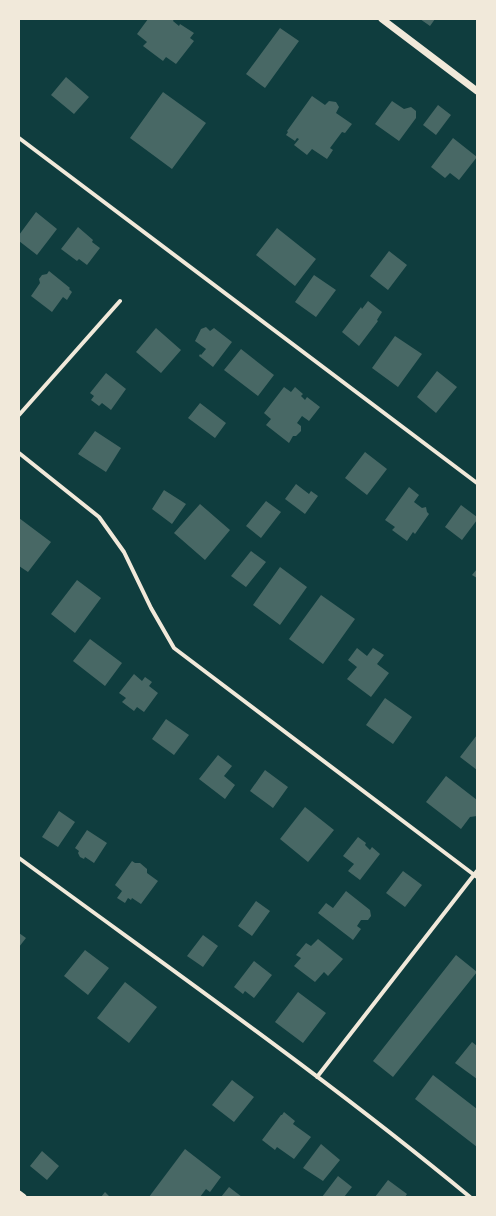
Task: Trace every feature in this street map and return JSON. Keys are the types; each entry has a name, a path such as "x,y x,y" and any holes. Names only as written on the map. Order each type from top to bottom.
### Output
{"street":[{"path":"382,19 477,91"},
{"path":"19,138 477,483"},
{"path":"19,415 120,301"},
{"path":"19,453 99,517 124,552 151,608 174,648 475,876"},
{"path":"19,858 317,1077 412,1149 470,1197"},
{"path":"317,1077 475,876 477,871"},
{"path":"19,1194 23,1197"}],"building":[{"path":"148,19 174,19 173,21 179,26 180,24 194,33 190,38 194,41 176,64 166,57 163,61 143,46 147,42 137,34"},
{"path":"420,19 435,19 430,26"},
{"path":"280,28 299,41 265,88 246,74"},
{"path":"66,77 89,97 74,114 51,95"},
{"path":"163,92 206,123 172,169 130,138"},
{"path":"312,96 325,105 329,101 336,102 339,107 336,113 352,124 345,133 342,132 330,148 333,150 327,159 312,149 307,155 294,145 299,139 297,138 295,141 286,135 288,132 287,131"},
{"path":"392,101 404,109 411,107 416,111 416,118 399,141 375,124"},
{"path":"438,105 451,115 436,135 423,125"},
{"path":"453,138 477,157 459,180 450,173 445,178 431,167"},
{"path":"36,212 57,229 37,255 19,241 19,235"},
{"path":"78,227 100,248 87,265 79,259 77,261 61,249"},
{"path":"277,228 316,259 295,286 256,255"},
{"path":"389,251 407,265 388,290 370,276"},
{"path":"49,271 70,288 69,289 72,292 67,300 63,297 52,312 31,296 40,283 39,279 42,275 47,274"},
{"path":"314,275 336,290 316,317 295,302"},
{"path":"368,301 382,312 377,320 378,321 359,346 342,332 361,307 362,309"},
{"path":"206,327 210,331 214,328 232,342 213,367 199,356 206,349 195,341 201,329"},
{"path":"156,328 181,350 161,373 136,352"},
{"path":"395,336 422,354 398,387 372,368"},
{"path":"241,349 274,375 258,396 224,370"},
{"path":"437,371 457,387 436,413 417,397"},
{"path":"106,373 126,389 111,410 102,403 99,406 91,400 94,396 90,393"},
{"path":"284,387 291,392 295,387 303,394 301,396 305,400 307,397 320,407 309,421 302,416 297,423 301,426 301,431 296,436 293,436 289,443 266,425 271,419 264,413"},
{"path":"200,403 226,423 215,438 188,418"},
{"path":"95,431 121,448 106,472 78,454"},
{"path":"365,452 387,469 367,495 345,478"},
{"path":"296,484 309,494 311,491 318,496 305,514 285,499"},
{"path":"409,487 419,495 414,502 422,508 426,507 429,514 415,534 413,532 407,541 392,530 395,527 385,520"},
{"path":"164,490 186,504 172,524 152,509"},
{"path":"266,501 281,512 261,538 246,526"},
{"path":"200,504 230,530 205,560 174,533"},
{"path":"461,505 477,517 477,520 462,540 445,527"},
{"path":"19,518 51,542 28,572 19,566"},
{"path":"251,551 266,562 246,587 231,576"},
{"path":"280,567 307,587 280,625 253,605"},
{"path":"477,569 477,578 472,575"},
{"path":"77,580 101,598 75,633 51,614"},
{"path":"321,595 355,619 323,664 289,639"},
{"path":"90,639 122,663 105,686 73,661"},
{"path":"357,648 367,656 373,648 384,655 377,664 389,673 371,697 347,679 357,667 348,660"},
{"path":"134,674 142,681 145,677 152,682 149,686 158,693 144,712 137,707 134,711 122,702 126,698 119,693"},
{"path":"385,698 412,717 393,744 366,725"},
{"path":"166,719 189,735 174,755 152,739"},
{"path":"477,735 477,770 460,757"},
{"path":"218,755 232,766 224,776 235,785 225,799 199,779"},
{"path":"265,770 288,787 273,808 250,791"},
{"path":"446,776 477,800 477,816 470,817 461,829 426,802"},
{"path":"305,807 334,830 308,862 280,839"},
{"path":"59,811 75,822 58,847 42,837"},
{"path":"87,830 107,843 94,863 85,857 84,859 80,857 78,853 79,851 75,848"},
{"path":"358,837 366,843 365,845 370,850 372,847 380,854 360,880 348,871 354,864 343,856"},
{"path":"132,861 135,863 140,863 147,869 147,873 158,881 141,904 132,898 131,900 128,898 125,903 117,898 122,891 115,885"},
{"path":"403,871 422,885 405,907 386,893"},
{"path":"346,891 370,910 371,916 368,920 361,920 357,926 361,929 353,940 318,913 326,903 333,908"},
{"path":"256,901 270,911 252,936 238,926"},
{"path":"19,933 26,938 19,947"},
{"path":"203,935 218,946 203,967 187,956"},
{"path":"318,939 343,959 328,976 324,972 315,982 294,966 301,958 296,955 306,943 311,946"},
{"path":"85,950 109,968 88,995 64,976"},
{"path":"456,955 477,972 393,1077 373,1061"},
{"path":"254,961 272,975 254,998 245,991 243,994 234,987"},
{"path":"125,982 157,1007 129,1043 97,1018"},
{"path":"298,992 326,1013 303,1043 275,1022"},
{"path":"472,1042 477,1046 477,1079 455,1063"},
{"path":"433,1075 477,1109 477,1147 415,1099"},
{"path":"232,1080 254,1097 234,1122 212,1105"},
{"path":"284,1112 295,1121 293,1124 311,1137 294,1159 277,1147 275,1150 262,1140"},
{"path":"321,1144 340,1160 323,1181 303,1168"},
{"path":"185,1149 221,1177 210,1192 206,1189 200,1197 149,1197"},
{"path":"42,1151 59,1166 47,1180 30,1166"},
{"path":"338,1176 352,1187 344,1197 322,1197"},
{"path":"388,1180 407,1194 405,1197 375,1197"},
{"path":"229,1187 242,1197 221,1197"},
{"path":"105,1192 110,1197 101,1197"}]}
